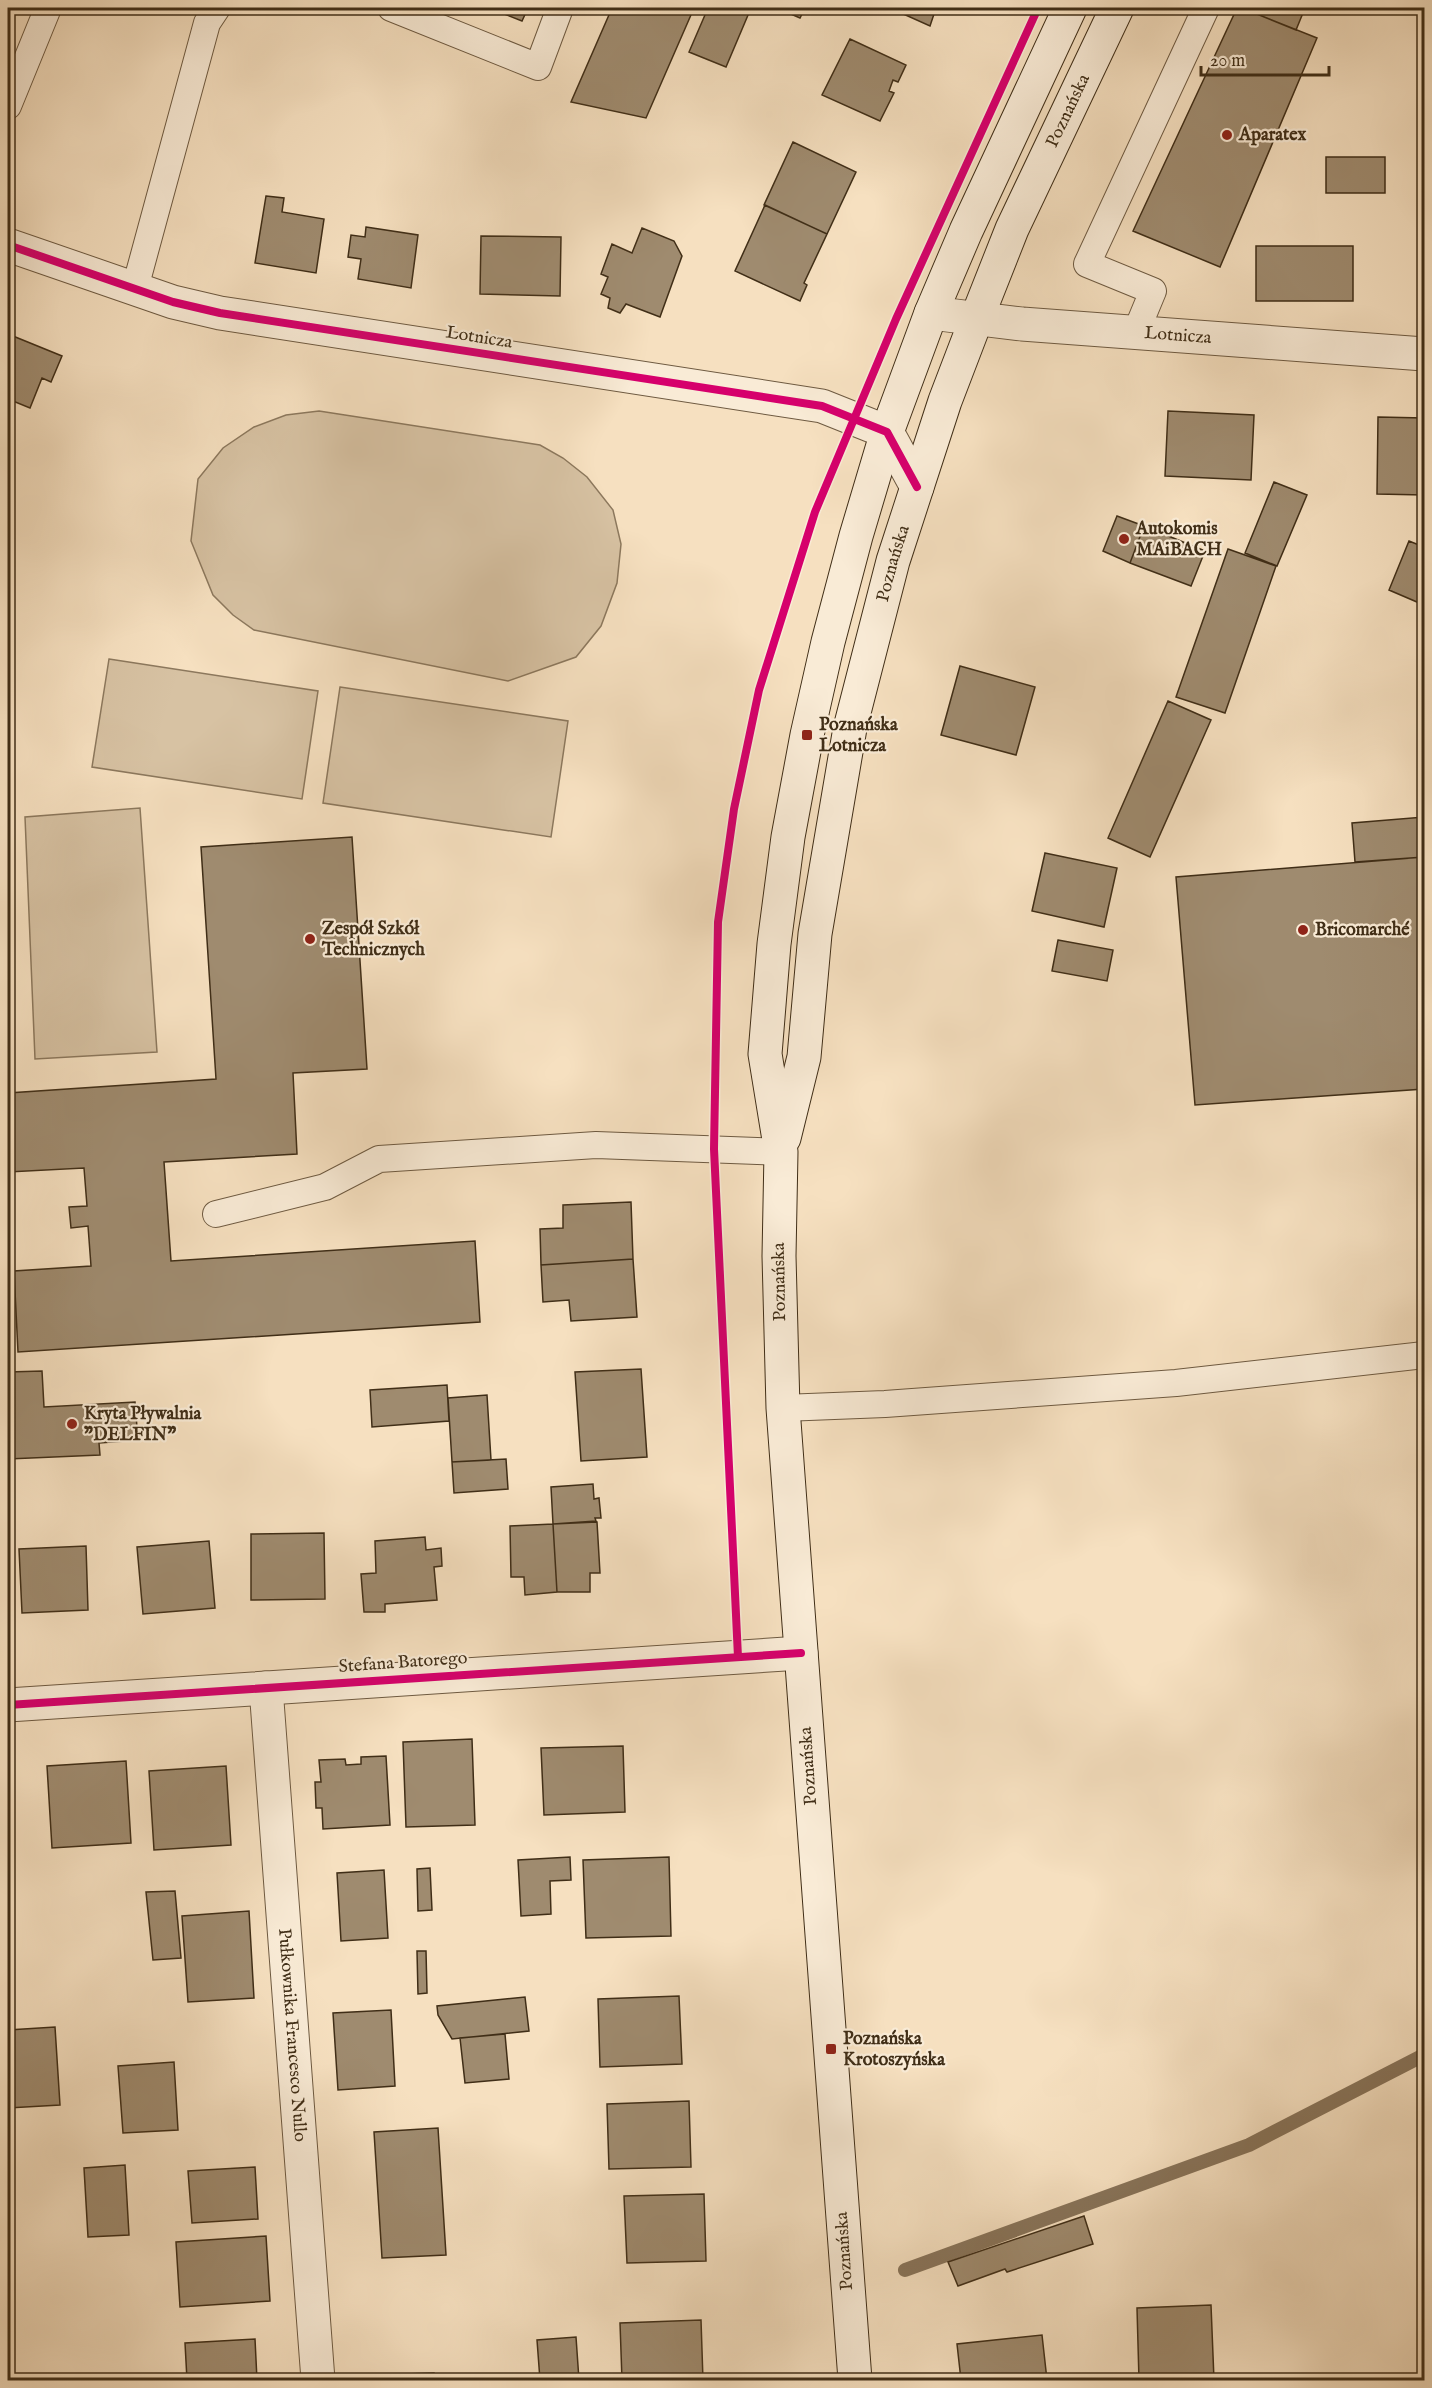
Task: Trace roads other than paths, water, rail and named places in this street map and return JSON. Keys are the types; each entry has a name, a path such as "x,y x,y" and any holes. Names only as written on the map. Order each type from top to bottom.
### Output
{"main road":[{"name":"Poznańska","path":"855,2380 783,1408 779,1256 781,1152 765,1054 774,944 788,837 828,642 886,432 931,313 966,231 1070,8"},
{"name":"Poznańska","path":"781,1152 804,1057 815,934 850,728 893,561 945,401 1012,230 1117,8"},
{"name":"Lotnicza","path":"8,245 173,302 220,313 822,406 886,432"},
{"name":"Lotnicza","path":"931,313 976,320 1425,354"},
{"path":"886,432 916,487"},
{"name":"Stefana Batorego","path":"8,1705 801,1653"},
{"name":"Pułkownika Francesco Nullo","path":"266,1688 318,2380"}],"lane":[{"path":"8,106 48,8"},
{"path":"135,288 207,23 217,8"},
{"path":"391,8 538,67 560,8"},
{"path":"1136,332 1153,291 1087,264 1206,8"},
{"path":"216,1214 325,1187 379,1159 596,1145 781,1152"},
{"path":"783,1408 885,1404 1176,1383 1425,1355"}],"waterway":[{"path":"905,2270 1249,2145 1424,2055"}],"place":[{"name":"Aparatex","path":"1227,135"},
{"name":"Autokomis MAiBACH","path":"1124,539"},
{"name":"Poznańska Lotnicza","path":"807,735"},
{"name":"Bricomarché","path":"1303,930"},
{"name":"Zespół Szkół Technicznych","path":"310,939"},
{"name":"Kryta Pływalnia \"DELFIN\"","path":"72,1424"},
{"name":"Poznańska Krotoszyńska","path":"831,2049"}]}
